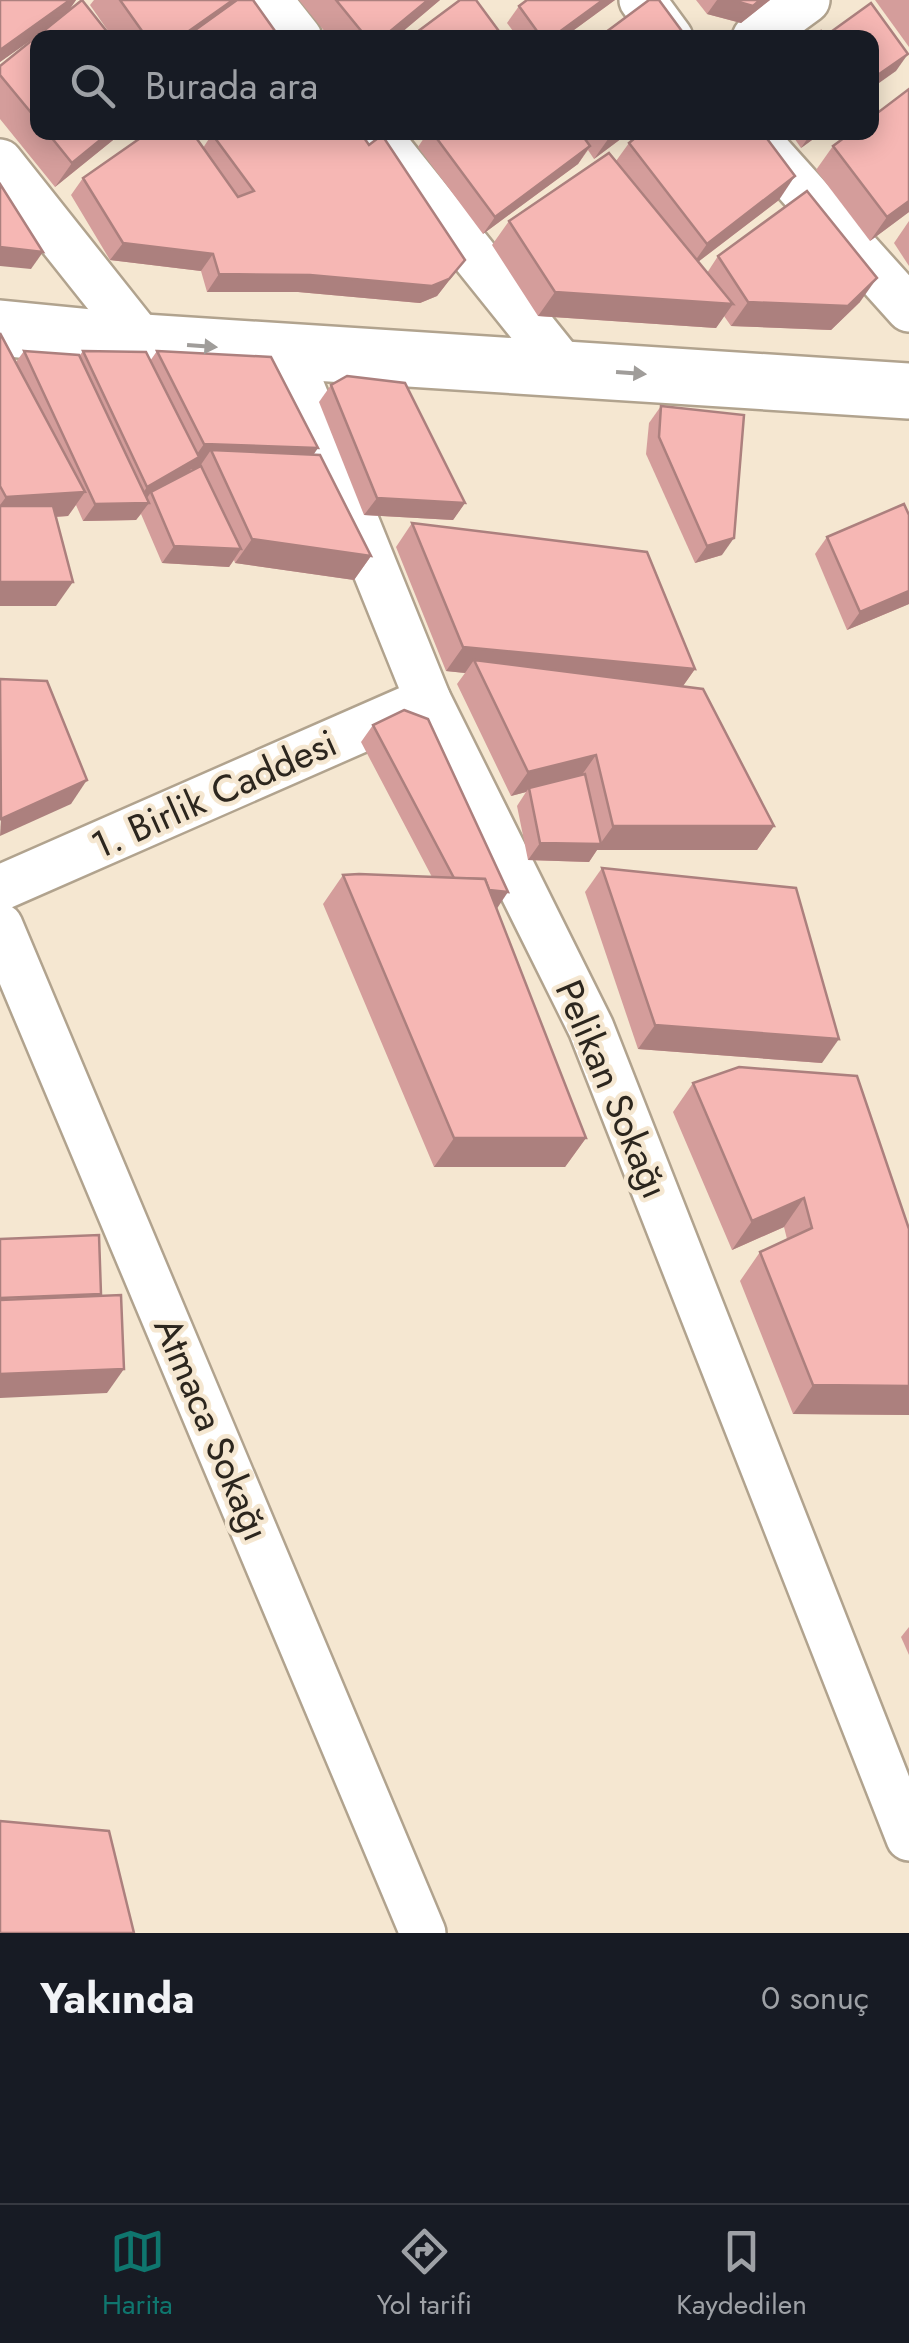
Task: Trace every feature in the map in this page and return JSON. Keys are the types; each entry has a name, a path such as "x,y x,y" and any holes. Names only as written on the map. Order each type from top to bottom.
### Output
{"street":[{"path":"269,0 293,30"},
{"path":"642,0 664,30"},
{"path":"766,30 806,0"},
{"path":"381,140 565,369"},
{"path":"757,140 909,309"},
{"path":"0,162 143,342"},
{"path":"0,328 143,342 909,391"},
{"name":"Pelikan Sokağı","path":"288,351 428,700 591,1028 909,1838"},
{"name":"1. Birlik Caddesi","path":"0,888 428,700"},
{"name":"Atmaca Sokağı","path":"0,926 422,1933"}],"building":[{"path":"0,0 70,0 0,50"},
{"path":"82,0 106,30 45,30"},
{"path":"120,0 233,0 190,30 141,30"},
{"path":"237,0 253,0 274,30 195,30"},
{"path":"336,0 428,0 392,30 360,30"},
{"path":"460,0 476,0 498,30 420,30"},
{"path":"527,0 603,0 562,30 536,30 519,6"},
{"path":"649,0 659,0 681,30 609,30"},
{"path":"732,0 760,0 753,6"},
{"path":"871,3 908,54 879,74 879,30 834,30"},
{"path":"30,42 30,111 0,75 0,66"},
{"path":"909,89 909,201 887,217 833,146 841,140 879,140 879,112"},
{"path":"53,140 100,140 72,163"},
{"path":"138,140 198,140 238,197 254,191 216,140 366,140 369,145 385,140 465,260 449,279 432,286 310,275 219,274 213,254 123,243 83,178"},
{"path":"438,140 586,140 590,146 495,217"},
{"path":"768,140 795,176 707,244 629,143"},
{"path":"609,153 733,304 555,292 509,221"},
{"path":"0,184 43,252 0,247"},
{"path":"807,191 877,278 848,306 748,302 718,256"},
{"path":"0,333 85,492 6,497 0,486"},
{"path":"24,351 79,355 149,503 95,504"},
{"path":"83,351 146,352 199,457 147,487"},
{"path":"157,351 271,357 318,448 204,444"},
{"path":"347,376 405,383 465,503 377,498 331,385"},
{"path":"661,406 744,415 734,538 707,546 659,437"},
{"path":"211,450 320,455 371,556 252,539"},
{"path":"201,466 241,549 174,546 151,492"},
{"path":"904,504 909,515 909,591 860,612 827,537"},
{"path":"0,506 53,506 73,582 0,582"},
{"path":"412,523 647,552 695,669 463,647"},
{"path":"474,660 703,689 774,826 613,826 596,755 528,772"},
{"path":"0,679 47,681 87,780 1,819"},
{"path":"404,710 428,719 508,892 489,890 485,879 454,878 373,725"},
{"path":"585,774 601,844 540,843 529,788"},
{"path":"602,868 796,888 839,1039 655,1025"},
{"path":"343,875 485,879 586,1138 454,1138"},
{"path":"739,1067 857,1076 909,1229 909,1386 813,1385 760,1252 812,1228 804,1198 752,1221 693,1083"},
{"path":"99,1235 101,1294 0,1298 0,1239"},
{"path":"121,1295 124,1369 0,1374 0,1300"},
{"path":"0,1821 109,1831 134,1933 0,1933"}]}
